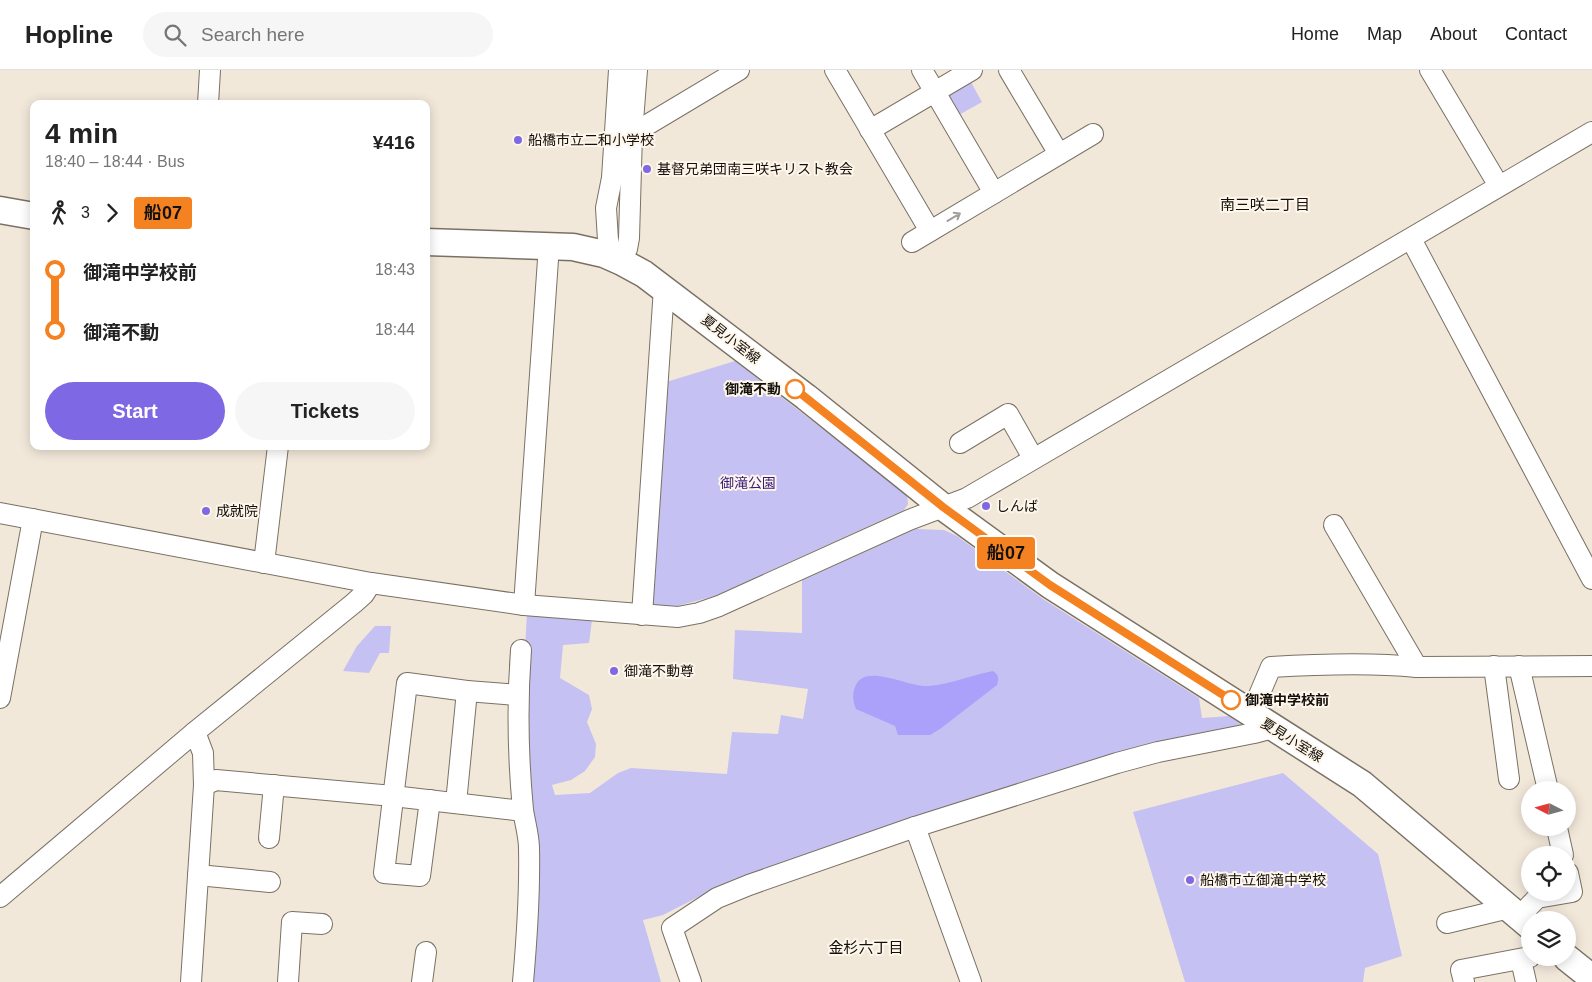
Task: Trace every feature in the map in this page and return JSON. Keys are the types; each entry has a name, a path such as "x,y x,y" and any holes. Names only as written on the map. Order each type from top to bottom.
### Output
{"main road":[{"path":"0,210 30,215"},
{"name":"夏見小室線","path":"430,242 573,247 614,258 644,274 798,391 943,507 1050,585 1362,784 1519,917"},
{"path":"1576,965 1592,978"}],"street":[{"path":"208,100 210,70"},
{"path":"619,70 612,178 606,208 614,258 627,249 629,238 632,134 637,70"},
{"path":"632,134 739,70"},
{"path":"835,70 930,231"},
{"path":"922,70 994,193"},
{"path":"870,130 972,70"},
{"path":"1009,70 1059,154"},
{"path":"1430,70 1499,186"},
{"path":"0,513 371,583 524,604 642,615 678,617 699,613 719,606 909,520 967,498 1592,132"},
{"path":"912,242 1092,134"},
{"path":"1411,239 1592,580"},
{"path":"524,604 549,245"},
{"path":"642,615 664,288"},
{"path":"960,443 1008,414 1033,458"},
{"path":"264,563 278,450"},
{"path":"0,698 33,519"},
{"path":"1334,525 1417,667"},
{"path":"0,898 195,732 354,603 364,594 371,583"},
{"path":"521,650 518,695 524,811 529,846 528,921 523,982"},
{"path":"1251,714 1271,667 1389,665 1417,667 1592,666"},
{"path":"1494,666 1509,779"},
{"path":"1519,666 1546,781"},
{"path":"430,800 420,876 384,873 407,684 518,695"},
{"path":"456,803 467,691"},
{"path":"691,982 672,928 717,898 915,827 1117,763 1158,752 1273,728"},
{"path":"190,982 204,785 203,752 195,732"},
{"path":"204,785 216,780 393,796 524,811"},
{"path":"270,838 274,785"},
{"path":"915,827 971,982"},
{"path":"198,875 270,882"},
{"path":"1447,923 1519,917 1534,901"},
{"path":"288,982 292,922 322,924"},
{"path":"422,982 426,952"},
{"path":"1464,982 1461,970 1521,960"},
{"path":"1526,966 1526,982"}],"green space":[{"path":"968,77 982,102 957,116 946,90"},
{"name":"御滝公園","path":"735,361 907,494 908,504 904,510 715,596 677,606 651,605 663,383"},
{"path":"916,529 944,530 957,536 1043,599 1199,698 1202,718 1229,716 1249,730 706,893 663,915 643,920 661,982 526,982 522,702 527,613 592,620 589,643 563,645 560,678 589,695 592,709 587,722 596,744 595,757 585,771 571,780 552,785 555,795 590,793 618,773 631,768 727,774 732,732 778,734 781,715 803,719 808,689 733,679 735,630 802,633 802,580"},
{"path":"375,626 391,626 389,653 380,653 369,673 343,671 357,646"},
{"path":"1283,773 1378,854 1402,956 1365,968 1363,982 1185,982 1133,812"}],"shaded area":[{"path":"993,671 998,677 997,685 930,735 898,735 895,726 856,709 854,704 855,687 860,680 868,676 929,686"}],"bus line":[{"name":"船07","path":"795,389 943,507 1050,585 1231,700"}],"place":[{"name":"船橋市立二和小学校","path":"518,140"},
{"name":"基督兄弟団南三咲キリスト教会","path":"647,169"},
{"name":"御滝不動","path":"795,389"},
{"name":"しんば","path":"986,506"},
{"name":"成就院","path":"206,511"},
{"name":"御滝不動尊","path":"614,671"},
{"name":"御滝中学校前","path":"1231,700"},
{"name":"船橋市立御滝中学校","path":"1190,880"}],"district":[{"name":"南三咲二丁目","path":"1265,204"},
{"name":"金杉六丁目","path":"866,947"}]}
